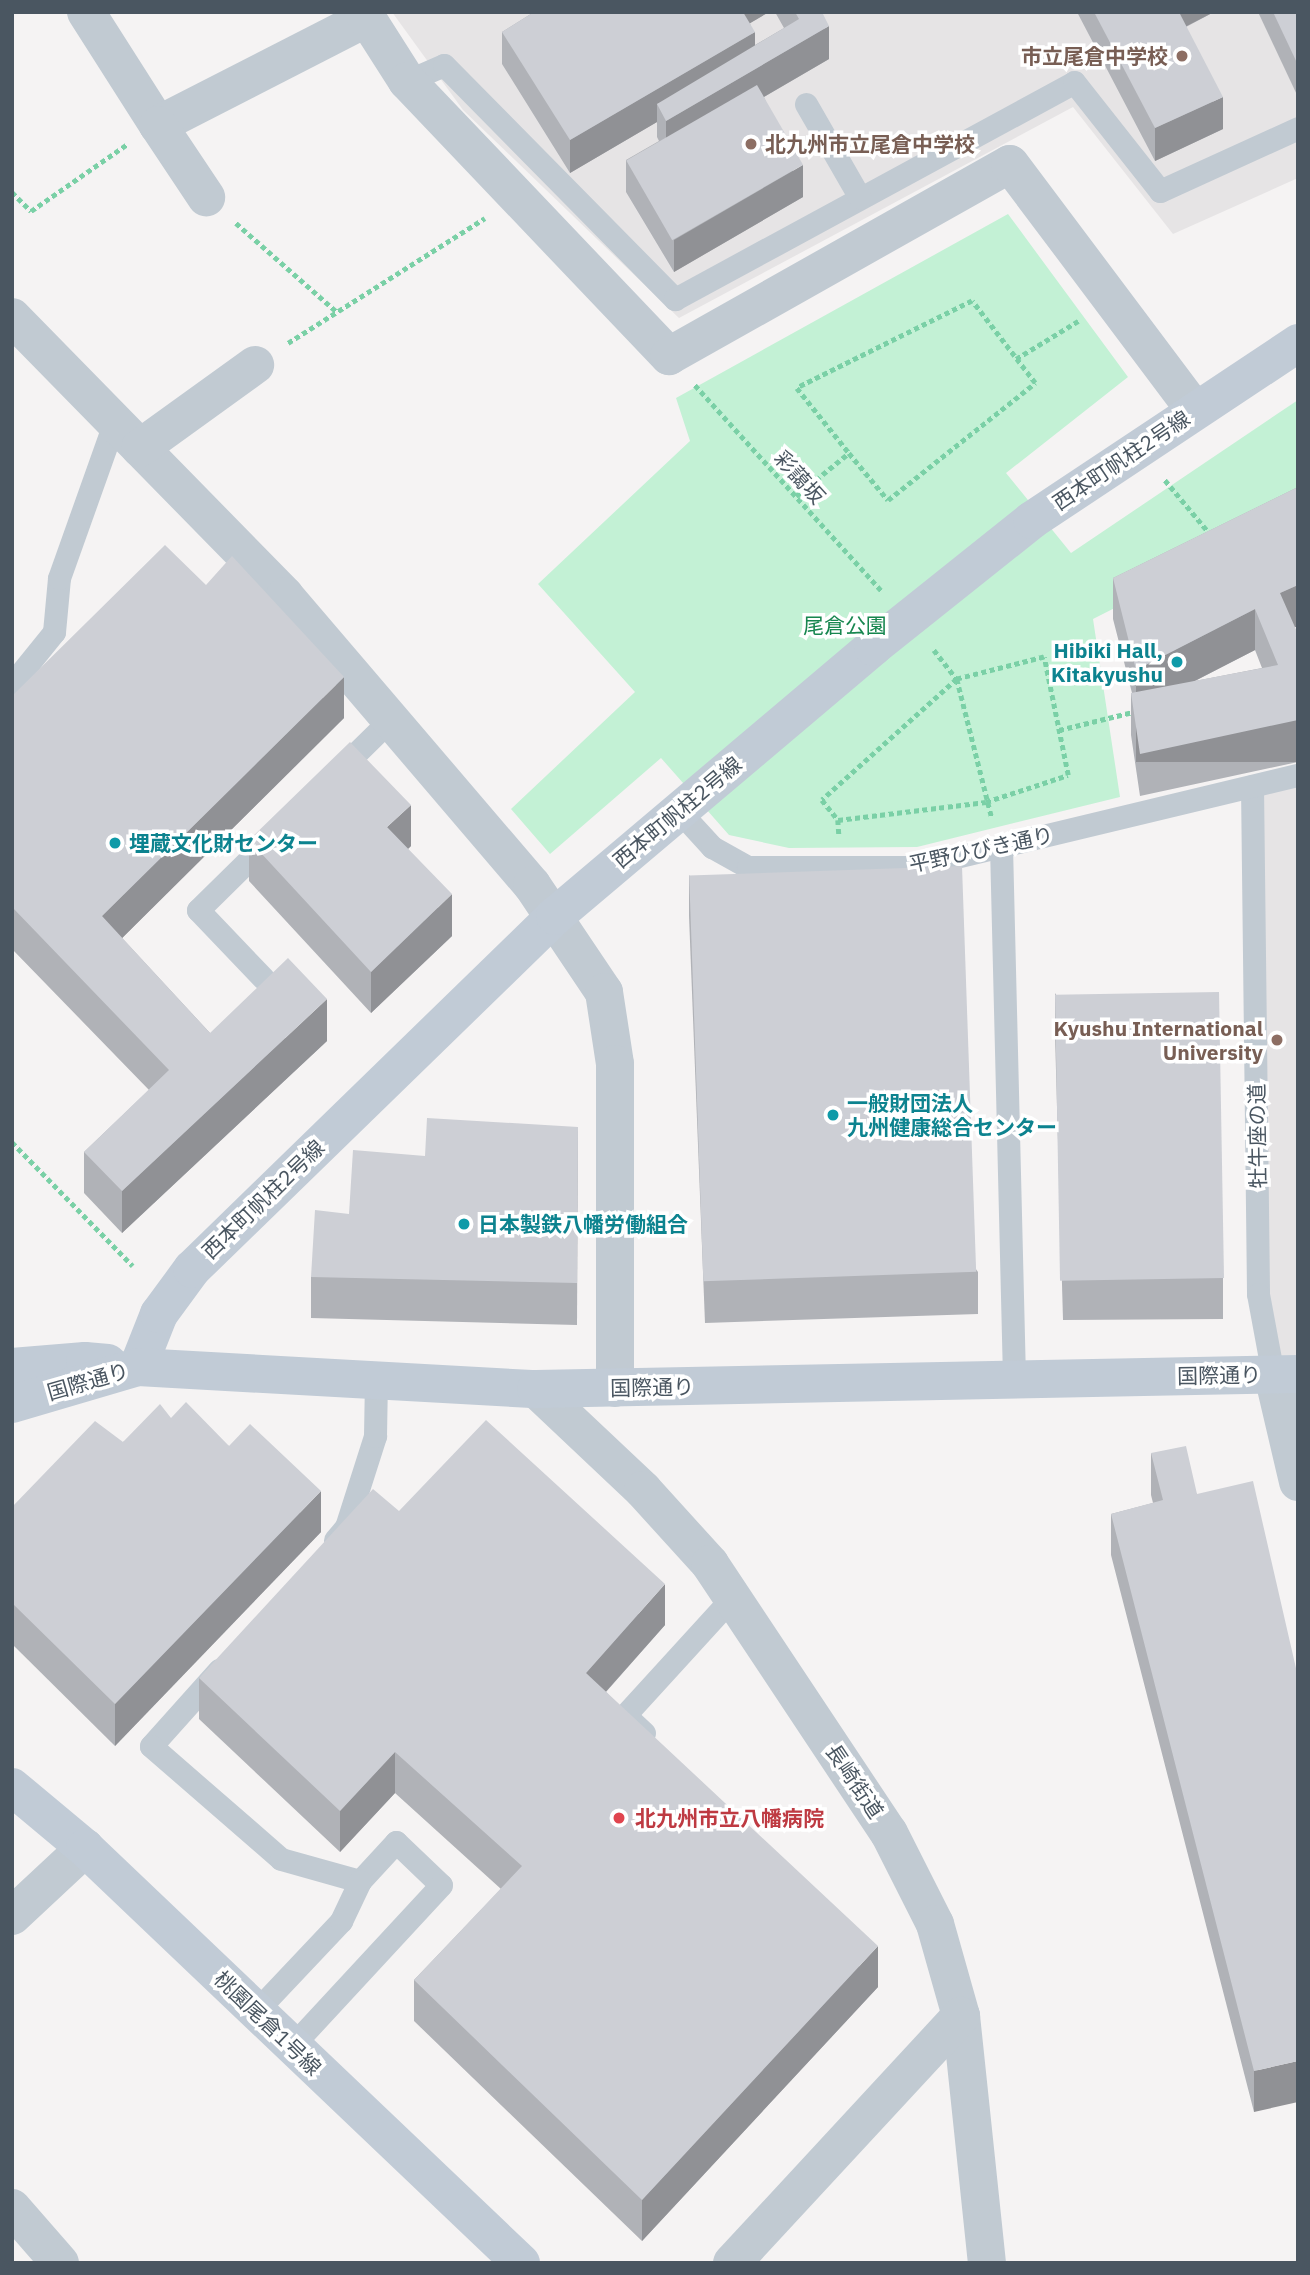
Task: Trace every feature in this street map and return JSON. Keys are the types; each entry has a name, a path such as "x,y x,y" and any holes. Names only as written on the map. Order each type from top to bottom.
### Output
{"street":[{"path":"86,12 206,197"},
{"path":"158,125 365,15 407,81 669,356 1010,164 1195,410"},
{"path":"12,317 285,596 555,916 604,992 615,1064 615,1388"},
{"name":"西本町帆柱2号線","path":"138,1367 159,1314 192,1269 555,916 908,619 1031,520 1298,343"},
{"path":"128,435 255,365"},
{"path":"12,1367 85,1360 138,1367"},
{"name":"国際通り","path":"12,1404 138,1367 536,1389 1014,1377 1286,1374"},
{"name":"牡牛座の道","path":"1286,1374 1298,1482"},
{"name":"長崎街道","path":"536,1389 643,1490 710,1564 889,1833 935,1924 961,2016 987,2263"},
{"path":"12,1769 85,1848 12,1916"},
{"name":"桃園尾倉1号線","path":"12,1787 85,1848 521,2263"},
{"path":"732,2263 961,2016"},
{"path":"12,2208 60,2263"}],"lane":[{"path":"407,81 444,65 674,299 1074,82 1160,191 1298,128"},
{"path":"806,104 860,198"},
{"path":"12,684 54,632 59,578 128,435"},
{"path":"323,786 391,719"},
{"name":"平野ひびき通り","path":"679,811 712,847 748,867 914,867 1298,775"},
{"name":"牡牛座の道","path":"1252,786 1258,1294 1286,1374"},
{"path":"263,978 198,910 285,824"},
{"path":"1002,846 1014,1377"},
{"path":"320,1557 346,1527 375,1436 376,1380"},
{"path":"665,1752 625,1715 732,1598"},
{"path":"232,1656 151,1746 281,1859 360,1881"},
{"path":"256,2011 341,1921 360,1881 396,1842 441,1885 292,2046"}],"path":[{"path":"12,191 31,211 86,170"},
{"path":"206,197 337,312"},
{"path":"255,365 517,197"},
{"path":"1016,359 1113,300"},
{"path":"972,301 1035,383 888,500 849,453 797,388 972,301"},
{"name":"彩藹坂","path":"669,356 908,619 957,679"},
{"path":"1138,448 1220,546"},
{"path":"796,496 849,453"},
{"path":"838,820 986,802 1068,775 1044,657 957,679 822,800 838,820 841,867"},
{"path":"957,679 986,802"},
{"path":"1059,730 1140,710"},
{"path":"12,1142 134,1266"}],"shaded area":[{"name":"北九州市立尾倉中学校","path":"392,12 1298,12 1298,178 1173,234 1073,107 679,318 463,110"},
{"name":"Kyushu International University","path":"1298,775 1298,1374 1273,1375 1258,1294 1252,786"}],"green space":[{"name":"尾倉公園","path":"1008,214 1128,377 1006,473 1071,553 1298,400 1298,515 1093,619 1120,797 917,847 789,848 729,835 661,758 550,854 511,809 635,692 538,584 690,441 676,398"}],"building":[{"path":"534,12 743,12 755,32 570,140 502,32"},
{"path":"795,12 822,12 829,26 666,121 657,104 799,19"},
{"path":"1094,12 1179,12 1223,97 1155,128"},
{"path":"1273,12 1298,12 1298,65"},
{"path":"757,85 803,165 672,240 626,160"},
{"path":"1298,487 1298,585 1280,593 1298,634 1298,720 1140,754 1131,693 1278,665 1255,609 1136,670 1113,578"},
{"name":"埋蔵文化財センター","path":"165,545 206,585 232,556 344,677 102,916 210,1033 288,958 327,999 122,1191 84,1152 169,1070 12,907 12,696"},
{"path":"350,742 411,805 387,827 452,894 371,972 249,840"},
{"name":"一般財団法人 九州健康総合センター","path":"962,866 976,1272 703,1281 689,876"},
{"path":"1219,992 1224,1278 1060,1281 1055,995"},
{"name":"日本製鉄八幡労働組合","path":"427,1118 578,1127 577,1283 311,1277 315,1210 349,1214 353,1150 425,1156"},
{"path":"186,1402 229,1446 250,1424 321,1491 115,1704 12,1603 12,1507 95,1421 123,1442 160,1404 171,1418"},
{"path":"486,1420 665,1584 586,1673 878,1946 642,2200 414,1980 522,1866 395,1752 340,1811 199,1678 373,1489 399,1511"},
{"path":"1186,1446 1197,1494 1253,1481 1298,1677 1298,2061 1254,2071 1111,1514 1163,1500 1151,1453"}],"place":[{"name":"市立尾倉中学校","path":"1182,56"},
{"name":"北九州市立尾倉中学校","path":"751,144"},
{"name":"Hibiki Hall, Kitakyushu","path":"1177,662"},
{"name":"埋蔵文化財センター","path":"115,843"},
{"name":"Kyushu International University","path":"1277,1040"},
{"name":"一般財団法人 九州健康総合センター","path":"833,1115"},
{"name":"日本製鉄八幡労働組合","path":"464,1224"},
{"name":"北九州市立八幡病院","path":"619,1818"}]}
